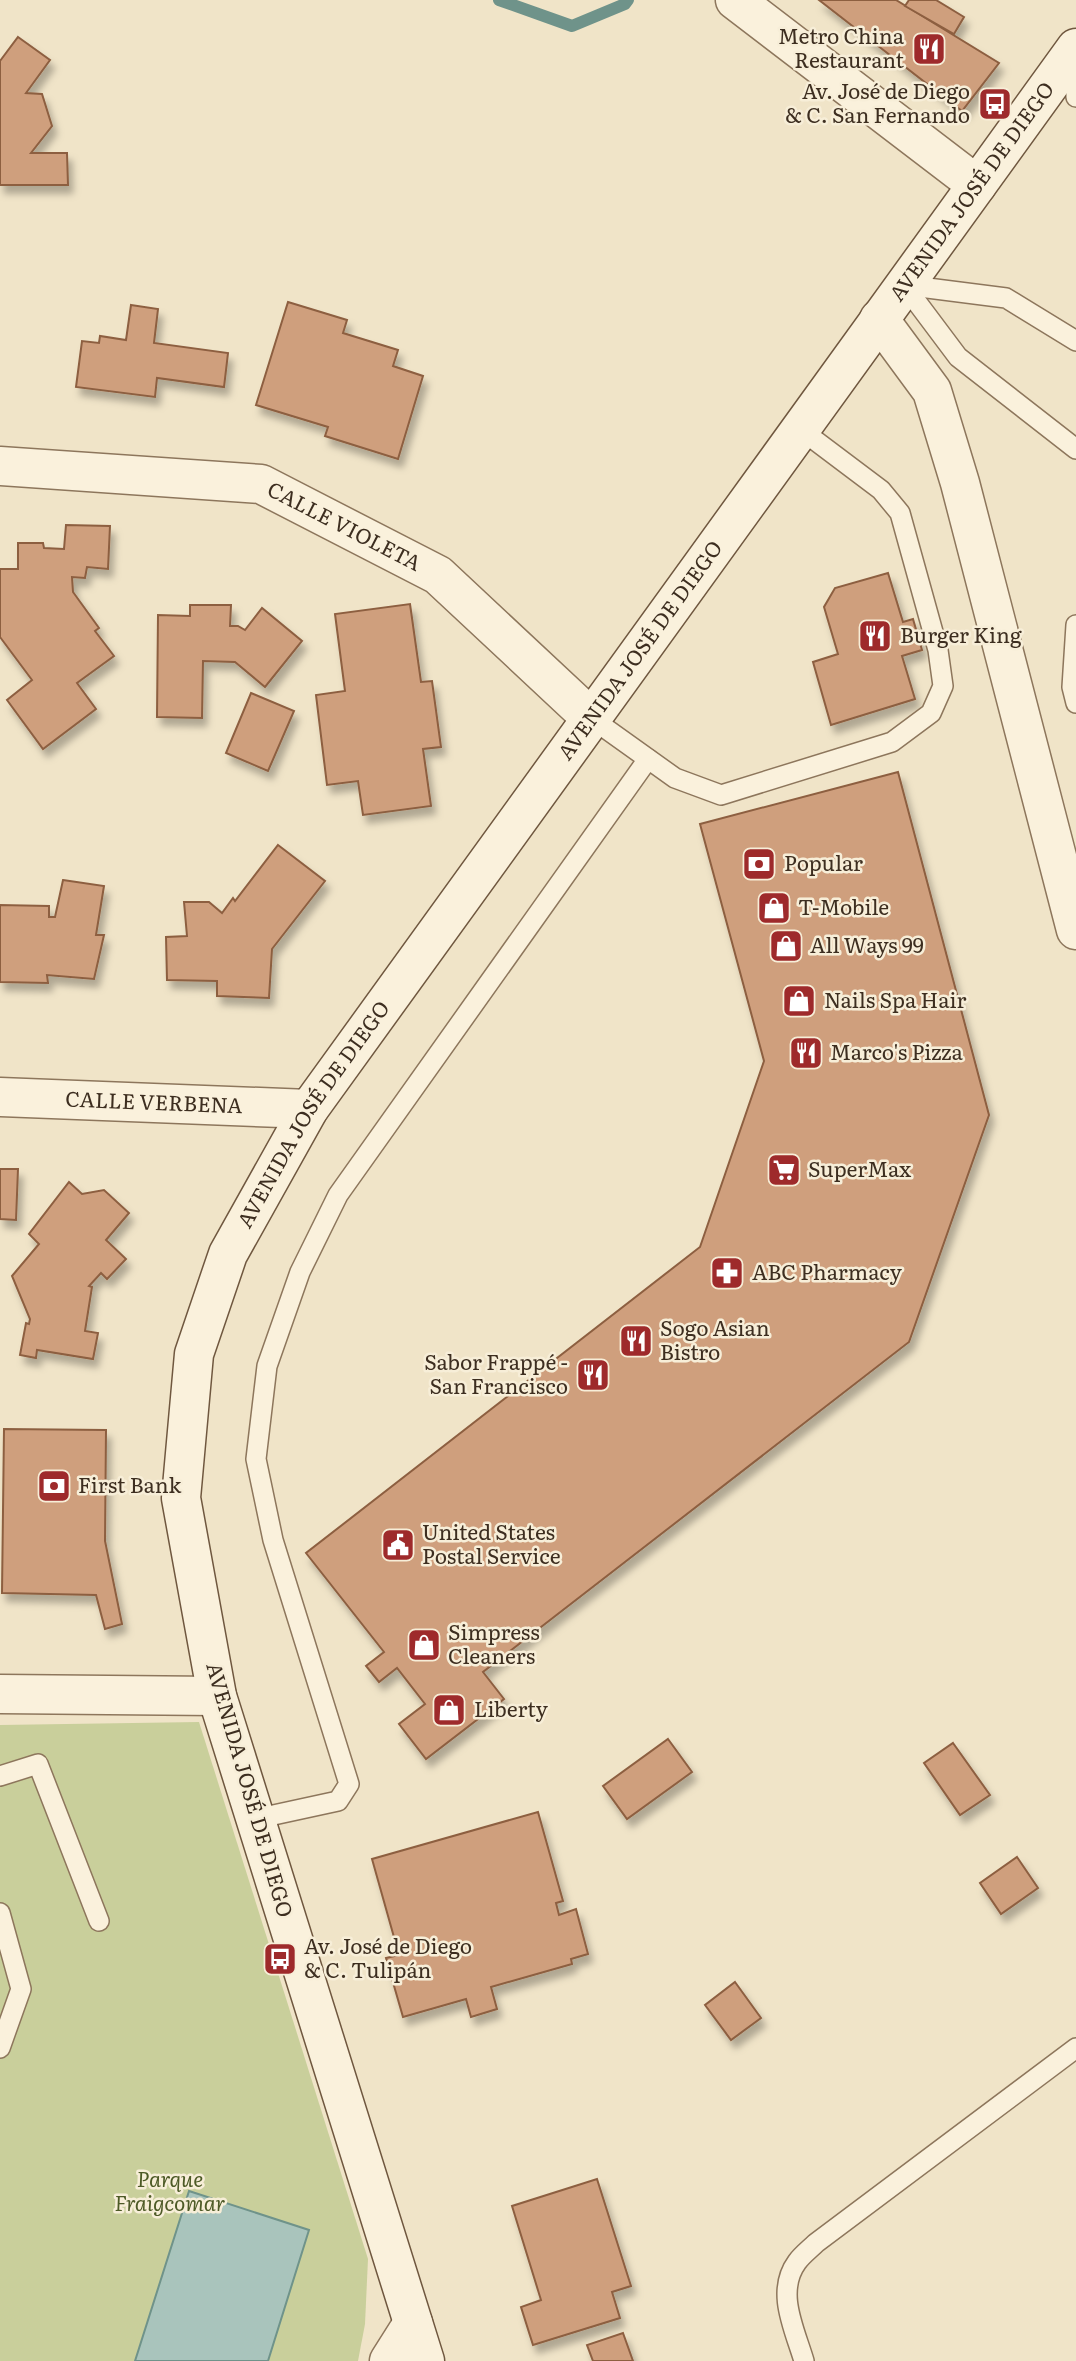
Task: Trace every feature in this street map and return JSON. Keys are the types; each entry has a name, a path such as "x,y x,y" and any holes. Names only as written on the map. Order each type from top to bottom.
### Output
{"street":[{"path":"735,0 977,185"},
{"name":"AVENIDA JOSÉ DE DIEGO","path":"425,2361 217,1696 181,1498 194,1354 228,1254 309,1109 1075,49"},
{"path":"879,318 932,391 960,483 1076,930"},
{"name":"CALLE VIOLETA","path":"0,466 261,484 438,575 591,718"},
{"name":"CALLE VERBENA","path":"0,1097 309,1109"},
{"path":"0,1694 217,1696"},
{"path":"389,2361 413,2323"}],"lane":[{"path":"1075,49 1076,97"},
{"path":"904,285 1006,298 1076,341"},
{"path":"904,285 958,357 1076,449"},
{"path":"591,718 675,778 721,795 892,742 931,713 943,686 938,650 900,513 881,491 800,429"},
{"path":"1076,625 1072,687 1076,703"},
{"path":"255,1819 338,1801 349,1784 273,1540 256,1459 267,1366 300,1272 338,1195 648,759"},
{"path":"0,1776 37,1764 99,1921"},
{"path":"0,1913 21,1989 0,2048"},
{"path":"804,2361 786,2302 788,2279 796,2262 816,2242 1076,2048"}],"green space":[{"name":"Parque Fraigcomar","path":"199,1722 368,2259 365,2324 358,2361 0,2361 0,1725"}],"water":[{"path":"189,2191 309,2230 268,2361 135,2361"}],"building":[{"name":"Metro China Restaurant","path":"819,0 896,0 999,63 962,111"},
{"path":"909,0 936,0 964,17 954,34 905,6"},
{"path":"18,37 50,60 26,93 42,94 52,126 31,153 67,153 68,185 0,185 0,61"},
{"path":"288,302 347,320 343,333 398,350 393,366 423,376 398,459 325,436 328,427 256,405"},
{"path":"131,305 158,309 154,343 228,353 224,387 157,378 155,397 76,387 82,341 99,343 100,336 126,340"},
{"path":"66,525 110,526 108,569 87,567 85,578 72,577 73,592 99,628 95,631 114,656 77,683 96,709 43,749 7,700 32,680 0,637 0,569 18,569 18,543 43,543 44,548 64,549"},
{"name":"Burger King","path":"888,573 903,622 913,619 922,650 902,656 915,699 831,725 813,662 838,654 824,607 835,588"},
{"path":"410,604 421,682 432,681 441,747 423,749 431,806 363,815 358,781 327,785 316,695 345,691 335,614"},
{"path":"190,605 231,605 230,626 245,630 262,608 302,641 265,687 235,662 203,661 202,718 157,717 158,615 190,616"},
{"path":"251,693 294,711 268,771 226,753"},
{"path":"898,772 989,1115 909,1342 483,1672 504,1699 426,1759 399,1724 425,1704 397,1668 379,1682 366,1666 384,1652 306,1553 700,1247 764,1061 700,824"},
{"path":"278,845 325,881 272,949 269,998 217,996 217,981 167,980 166,937 187,936 184,902 209,902 222,913 233,898 235,901"},
{"path":"63,880 104,886 96,935 104,935 94,979 47,975 48,983 0,982 0,905 49,906 49,917 55,917"},
{"path":"0,1169 18,1169 16,1220 0,1219"},
{"path":"69,1182 82,1194 104,1190 129,1213 106,1240 126,1259 107,1279 101,1273 89,1286 92,1287 85,1331 98,1333 93,1359 37,1350 36,1358 20,1355 26,1323 29,1324 30,1319 12,1276 39,1244 29,1234"},
{"name":"First Bank","path":"4,1429 106,1430 105,1541 122,1624 105,1629 96,1595 2,1593"},
{"path":"668,1739 692,1772 627,1819 603,1786"},
{"path":"953,1743 990,1795 960,1815 924,1763"},
{"path":"538,1812 563,1901 556,1903 559,1915 576,1909 588,1954 571,1959 572,1964 491,1987 497,2009 471,2017 466,1999 403,2017 386,1958 399,1955 372,1859"},
{"path":"1017,1857 1038,1888 1001,1914 980,1883"},
{"path":"735,1982 761,2018 731,2040 705,2005"},
{"path":"597,2179 631,2286 612,2292 620,2318 533,2345 521,2307 541,2300 512,2206"},
{"path":"623,2333 633,2361 593,2361 587,2345"}],"waterway":[{"path":"499,0 572,26 625,4 628,0"}],"place":[{"name":"Metro China Restaurant","path":"929,49"},
{"name":"Av. José de Diego & C. San Fernando","path":"995,104"},
{"name":"Burger King","path":"875,636"},
{"name":"Popular","path":"759,864"},
{"name":"T-Mobile","path":"774,908"},
{"name":"All Ways 99","path":"786,946"},
{"name":"Nails Spa Hair","path":"799,1001"},
{"name":"Marco's Pizza","path":"806,1053"},
{"name":"SuperMax","path":"784,1170"},
{"name":"ABC Pharmacy","path":"727,1273"},
{"name":"Sogo Asian Bistro","path":"636,1341"},
{"name":"Sabor Frappé - San Francisco","path":"593,1375"},
{"name":"First Bank","path":"54,1486"},
{"name":"United States Postal Service","path":"398,1545"},
{"name":"Simpress Cleaners","path":"424,1645"},
{"name":"Liberty","path":"449,1710"},
{"name":"Av. José de Diego & C. Tulipán","path":"280,1959"}]}
